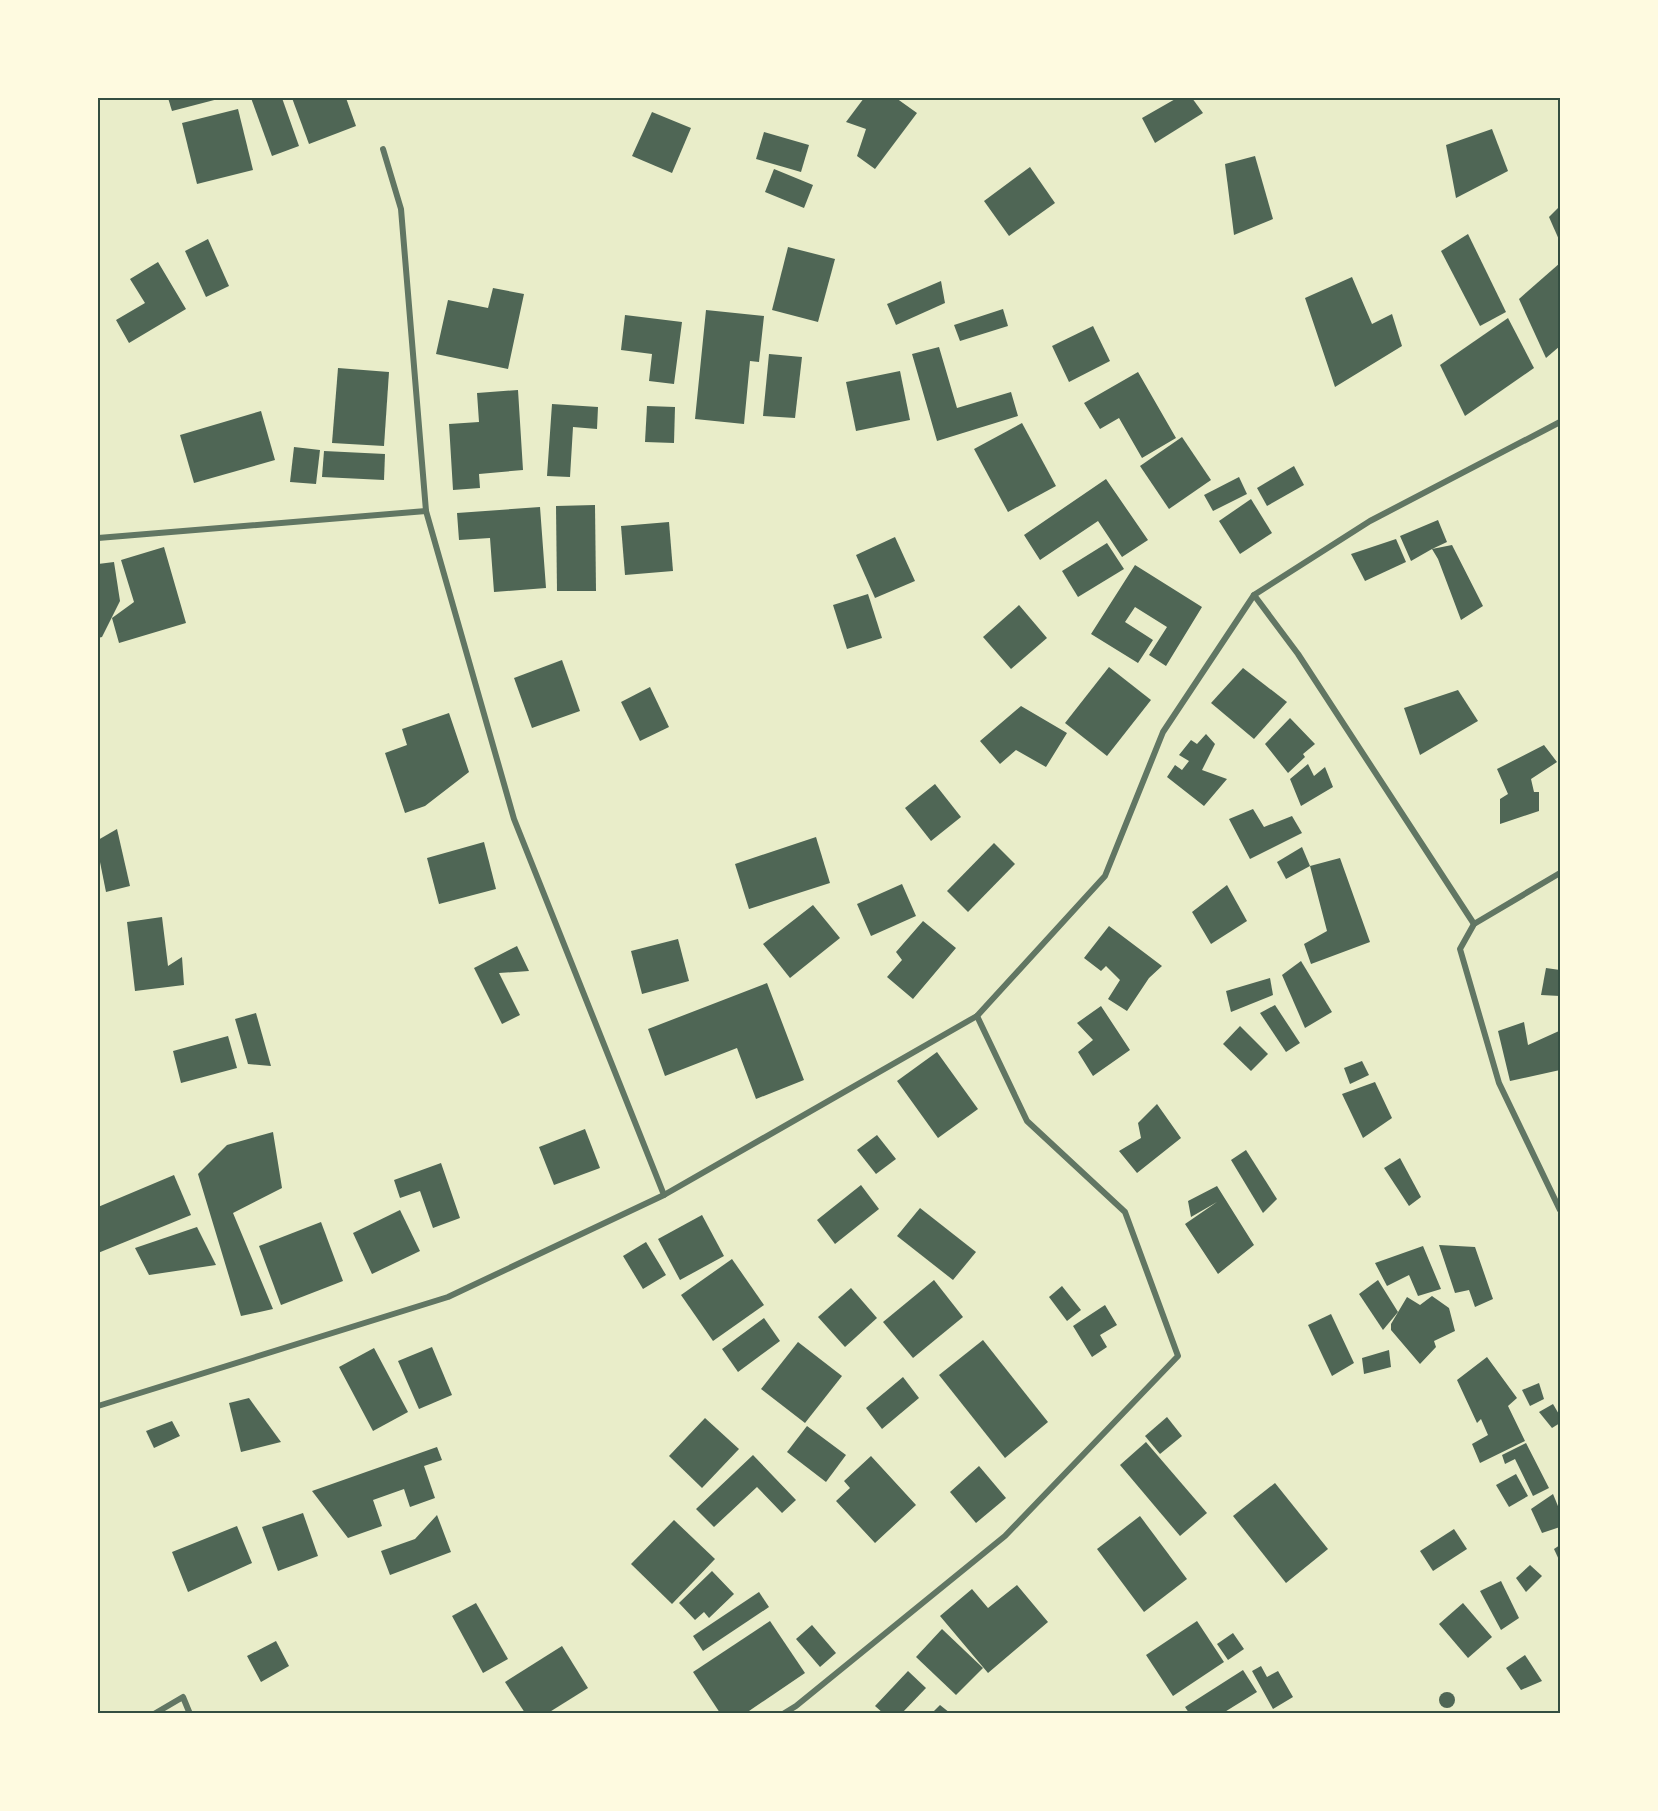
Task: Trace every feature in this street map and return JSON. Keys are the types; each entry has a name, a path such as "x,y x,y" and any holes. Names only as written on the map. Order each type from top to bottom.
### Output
{"street":[{"path":"383,149 401,209 426,511 514,819 664,1195"},
{"path":"98,1406 448,1298 664,1195 977,1016 1104,876 1163,732 1254,595 1370,521 1560,422"},
{"path":"98,538 426,511"},
{"path":"1254,595 1298,654 1474,924"},
{"path":"1560,873 1474,924 1460,949 1499,1083 1560,1210"},
{"path":"783,1713 796,1706 1005,1536 1178,1356 1125,1212 1027,1121 977,1016"},
{"path":"154,1713 183,1697 190,1713"}],"building":[{"path":"168,98 222,98 172,111"},
{"path":"251,98 282,98 299,146 272,156"},
{"path":"292,98 346,98 356,126 309,144"},
{"path":"864,98 896,98 917,113 875,169 857,156 866,129 846,122"},
{"path":"1177,98 1192,98 1203,113 1155,143 1142,118"},
{"path":"238,109 253,170 197,184 182,123"},
{"path":"652,112 691,128 672,173 632,156"},
{"path":"1492,129 1508,171 1456,198 1446,145"},
{"path":"764,132 809,145 801,172 756,159"},
{"path":"1255,156 1273,219 1234,235 1225,164"},
{"path":"1030,167 1055,203 1009,236 984,201"},
{"path":"774,169 813,185 804,208 765,192"},
{"path":"1560,206 1560,242 1549,217"},
{"path":"1468,234 1506,312 1480,326 1441,251"},
{"path":"208,239 229,286 206,297 185,251"},
{"path":"788,247 835,259 818,322 772,310"},
{"path":"158,262 186,309 129,343 116,320 145,303 130,279"},
{"path":"1560,263 1560,346 1546,358 1519,299"},
{"path":"1352,277 1372,324 1392,314 1402,346 1335,387 1305,298"},
{"path":"941,281 945,303 896,325 887,304"},
{"path":"493,288 524,294 508,369 436,354 448,300 488,308"},
{"path":"1003,309 1008,326 960,341 954,325"},
{"path":"706,310 764,316 759,362 750,361 744,424 695,419"},
{"path":"625,315 682,322 674,384 649,381 652,354 621,350"},
{"path":"1508,318 1534,368 1465,416 1440,365"},
{"path":"1093,326 1110,361 1069,382 1052,346"},
{"path":"939,347 957,408 1011,392 1018,416 937,441 912,354"},
{"path":"769,354 802,357 795,418 763,416"},
{"path":"338,368 389,372 384,446 332,443"},
{"path":"900,371 910,420 856,431 846,382"},
{"path":"1138,372 1176,438 1142,458 1119,418 1100,429 1084,403"},
{"path":"518,390 523,470 479,474 480,488 453,490 449,424 479,422 477,393"},
{"path":"552,404 598,407 597,429 573,427 570,477 547,476"},
{"path":"647,406 675,407 674,443 645,442"},
{"path":"261,411 275,460 194,483 180,435"},
{"path":"1022,423 1056,486 1008,512 974,449"},
{"path":"1182,437 1211,480 1169,509 1140,466"},
{"path":"294,447 320,450 316,484 290,482"},
{"path":"324,451 385,454 384,480 322,477"},
{"path":"1294,466 1304,485 1267,506 1257,488"},
{"path":"1239,477 1247,494 1213,511 1204,495"},
{"path":"1106,479 1148,540 1122,557 1098,521 1040,560 1024,535"},
{"path":"1251,499 1272,533 1240,554 1219,521"},
{"path":"595,505 596,591 557,591 556,506"},
{"path":"540,507 546,588 494,592 490,538 459,540 457,513"},
{"path":"1438,520 1447,542 1411,561 1400,536"},
{"path":"669,522 673,571 625,575 621,526"},
{"path":"895,537 915,581 875,598 856,555"},
{"path":"1396,539 1406,562 1365,581 1351,554"},
{"path":"1107,543 1124,569 1078,597 1062,571"},
{"path":"1452,545 1483,606 1461,620 1438,559 1432,549"},
{"path":"164,547 186,623 119,643 112,618 134,602 121,560"},
{"path":"114,562 120,601 102,637 98,638 98,564"},
{"path":"1135,565 1202,607 1166,666 1149,655 1167,627 1135,607 1125,622 1153,640 1138,663 1091,634"},
{"path":"868,594 882,638 847,649 833,605"},
{"path":"1019,605 1047,638 1011,669 983,637"},
{"path":"562,660 580,711 532,728 514,678"},
{"path":"1109,667 1151,700 1107,756 1065,723"},
{"path":"1243,668 1287,702 1254,739 1211,703"},
{"path":"650,687 669,727 640,741 621,702"},
{"path":"1458,690 1478,721 1420,755 1404,708"},
{"path":"1021,706 1067,733 1046,767 1016,750 1000,764 980,741"},
{"path":"449,713 469,772 425,806 405,813 385,753 407,745 402,729"},
{"path":"1290,718 1315,744 1303,754 1305,757 1288,773 1265,744"},
{"path":"1206,734 1215,744 1202,770 1227,779 1204,806 1167,777 1175,765 1182,770 1189,761 1179,755 1191,740 1197,744"},
{"path":"1544,745 1557,762 1531,779 1534,792 1539,792 1539,811 1500,824 1500,799 1508,794 1497,769"},
{"path":"1308,764 1314,776 1325,767 1333,787 1301,806 1290,779"},
{"path":"935,784 961,817 931,841 905,808"},
{"path":"1253,809 1264,827 1292,816 1302,833 1250,859 1229,819"},
{"path":"117,829 130,886 106,892 98,852 98,840"},
{"path":"816,837 830,883 749,909 735,864"},
{"path":"484,842 496,889 439,904 427,858"},
{"path":"994,843 1015,864 968,912 947,891"},
{"path":"1302,847 1310,866 1286,879 1277,862"},
{"path":"1340,858 1370,942 1311,964 1304,944 1327,931 1310,866"},
{"path":"902,884 916,916 871,936 857,904"},
{"path":"1227,885 1247,921 1211,944 1192,912"},
{"path":"813,905 840,938 790,978 763,944"},
{"path":"162,917 168,966 182,957 184,985 135,991 127,922"},
{"path":"923,921 956,948 913,999 887,977 902,960 896,952"},
{"path":"1109,926 1162,966 1149,978 1127,1011 1108,999 1120,980 1106,966 1101,971 1084,958"},
{"path":"678,939 689,981 642,994 631,951"},
{"path":"517,946 529,971 499,973 520,1015 502,1024 474,968"},
{"path":"1301,961 1332,1012 1305,1028 1282,975"},
{"path":"1546,968 1560,970 1560,996 1541,995"},
{"path":"1270,978 1273,995 1231,1012 1226,991"},
{"path":"767,983 804,1080 756,1099 737,1048 665,1076 648,1029"},
{"path":"1275,1005 1300,1043 1286,1052 1260,1013"},
{"path":"1101,1006 1130,1050 1093,1076 1078,1052 1093,1040 1077,1023"},
{"path":"256,1013 271,1066 248,1064 235,1019"},
{"path":"1524,1022 1528,1045 1559,1031 1560,1070 1510,1081 1498,1031"},
{"path":"1240,1026 1268,1054 1251,1071 1223,1044"},
{"path":"228,1036 237,1068 181,1083 173,1051"},
{"path":"937,1052 978,1109 938,1138 897,1081"},
{"path":"1362,1061 1369,1075 1350,1084 1344,1068"},
{"path":"1375,1082 1392,1118 1363,1138 1342,1094"},
{"path":"1157,1104 1181,1138 1137,1173 1119,1151 1141,1138 1138,1123"},
{"path":"585,1129 600,1168 554,1185 539,1147"},
{"path":"273,1132 282,1188 233,1213 273,1309 241,1316 198,1174 227,1145"},
{"path":"877,1135 896,1159 876,1174 857,1150"},
{"path":"1246,1150 1277,1199 1263,1213 1231,1160"},
{"path":"1400,1158 1421,1197 1409,1206 1384,1168"},
{"path":"441,1163 460,1218 433,1228 420,1191 400,1198 394,1180"},
{"path":"174,1175 191,1215 98,1253 98,1207"},
{"path":"861,1185 879,1209 835,1244 817,1220"},
{"path":"1217,1186 1254,1245 1218,1274 1185,1224 1217,1202 1191,1217 1188,1201"},
{"path":"920,1208 976,1252 953,1280 897,1236"},
{"path":"400,1210 420,1251 372,1274 353,1233"},
{"path":"702,1215 724,1256 680,1280 658,1239"},
{"path":"321,1222 343,1281 281,1305 259,1246"},
{"path":"197,1227 216,1265 149,1275 135,1248"},
{"path":"646,1242 666,1275 643,1289 623,1256"},
{"path":"1439,1245 1475,1247 1493,1299 1475,1307 1469,1290 1455,1293"},
{"path":"1423,1246 1441,1289 1418,1296 1409,1275 1387,1286 1375,1263"},
{"path":"732,1259 764,1305 713,1341 681,1295"},
{"path":"934,1280 963,1317 913,1358 883,1322"},
{"path":"1378,1280 1398,1312 1383,1330 1359,1294"},
{"path":"1062,1286 1081,1310 1067,1321 1049,1297"},
{"path":"851,1288 877,1318 845,1347 818,1317"},
{"path":"1432,1296 1449,1308 1455,1331 1434,1341 1436,1347 1420,1364 1391,1330 1391,1324 1407,1297 1420,1305"},
{"path":"1105,1305 1117,1325 1100,1335 1107,1347 1092,1357 1073,1326"},
{"path":"1331,1314 1354,1363 1332,1376 1308,1325"},
{"path":"764,1318 780,1341 738,1372 722,1349"},
{"path":"983,1340 1048,1422 1005,1458 939,1375"},
{"path":"798,1342 842,1376 805,1423 761,1389"},
{"path":"432,1347 452,1395 419,1409 398,1361"},
{"path":"374,1348 408,1412 373,1431 339,1367"},
{"path":"1389,1350 1391,1367 1364,1374 1362,1358"},
{"path":"1487,1357 1517,1398 1508,1406 1525,1441 1480,1463 1472,1444 1488,1435 1481,1419 1477,1423 1457,1380"},
{"path":"903,1377 919,1398 882,1429 866,1408"},
{"path":"1539,1383 1544,1399 1530,1406 1522,1390"},
{"path":"249,1398 281,1442 241,1452 229,1403"},
{"path":"1553,1404 1560,1416 1560,1423 1552,1428 1539,1412"},
{"path":"1167,1417 1182,1436 1160,1454 1145,1436"},
{"path":"705,1418 739,1449 702,1488 669,1456"},
{"path":"172,1421 180,1436 154,1448 146,1431"},
{"path":"807,1426 846,1455 826,1482 787,1452"},
{"path":"1146,1442 1207,1513 1180,1536 1120,1465"},
{"path":"1526,1443 1549,1488 1533,1496 1515,1459 1505,1464 1502,1455"},
{"path":"437,1447 442,1460 424,1466 435,1498 410,1507 404,1489 373,1500 382,1526 348,1538 312,1491"},
{"path":"753,1455 796,1500 782,1513 757,1487 714,1527 696,1509"},
{"path":"871,1456 916,1505 875,1543 836,1501 850,1488 844,1481"},
{"path":"979,1466 1006,1498 976,1523 950,1492"},
{"path":"1516,1474 1528,1496 1509,1507 1496,1485"},
{"path":"1275,1483 1328,1549 1286,1583 1233,1516"},
{"path":"1553,1494 1560,1511 1560,1527 1542,1533 1531,1509"},
{"path":"303,1513 318,1556 278,1571 262,1527"},
{"path":"437,1515 451,1552 390,1575 381,1551 415,1539"},
{"path":"1140,1516 1187,1579 1144,1612 1097,1549"},
{"path":"674,1520 715,1559 672,1604 631,1564"},
{"path":"237,1526 252,1563 188,1592 172,1552"},
{"path":"1454,1529 1467,1549 1433,1571 1420,1551"},
{"path":"1560,1545 1560,1562 1554,1549"},
{"path":"1530,1565 1542,1576 1526,1592 1516,1578"},
{"path":"712,1571 734,1594 709,1618 704,1612 695,1620 679,1603"},
{"path":"1501,1581 1519,1618 1501,1630 1480,1591"},
{"path":"1017,1585 1048,1622 988,1673 940,1616 972,1589 988,1608"},
{"path":"759,1592 769,1607 703,1651 693,1636"},
{"path":"476,1603 508,1659 483,1673 452,1616"},
{"path":"1463,1603 1492,1637 1468,1658 1439,1624"},
{"path":"770,1621 805,1673 746,1713 720,1713 693,1672"},
{"path":"1197,1621 1224,1662 1173,1696 1146,1655"},
{"path":"812,1625 836,1653 820,1667 796,1639"},
{"path":"942,1629 983,1668 956,1695 916,1657"},
{"path":"1233,1633 1244,1649 1228,1660 1217,1644"},
{"path":"276,1641 289,1666 261,1682 247,1656"},
{"path":"562,1646 588,1688 548,1713 525,1713 505,1682"},
{"path":"1525,1655 1542,1681 1521,1690 1506,1668"},
{"path":"1261,1666 1267,1677 1278,1671 1293,1697 1273,1709 1252,1671"},
{"path":"1243,1670 1257,1692 1223,1713 1189,1713 1185,1707"},
{"path":"908,1671 926,1688 902,1713 883,1713 875,1706"},
{"path":"1444,1692 1450,1692 1455,1700 1453,1706 1444,1708 1439,1703 1439,1697"},
{"path":"940,1705 950,1713 932,1713"}]}
